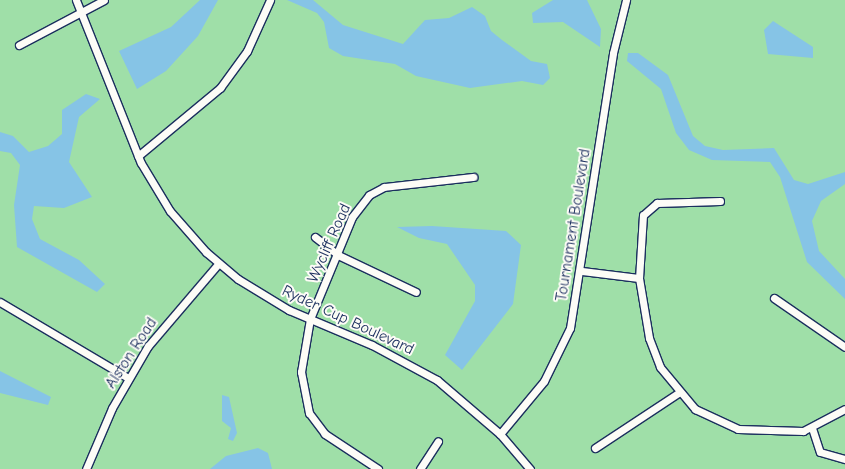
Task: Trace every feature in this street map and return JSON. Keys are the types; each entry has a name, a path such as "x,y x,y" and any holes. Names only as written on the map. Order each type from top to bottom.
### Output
{"street":[{"name":"Ryder Cup Boulevard","path":"76,0 83,13 138,156 170,211 218,264 310,320 422,370 500,434 530,469"},
{"path":"19,45 83,13 104,0"},
{"path":"138,156 220,88 248,51 270,0"},
{"name":"Tournament Boulevard","path":"500,434 554,364 570,328 582,271 613,53 626,0"},
{"name":"Wycliff Road","path":"378,469 325,434 308,413 301,372 310,320 357,209 376,191 473,177"},
{"path":"720,201 662,202 649,207 641,220 639,278 653,353 678,393 708,418 738,429 776,433 812,428 845,409"},
{"path":"315,237 338,255 416,292"},
{"name":"Alston Road","path":"86,469 128,378 162,328 218,264"},
{"path":"582,271 639,278"},
{"path":"774,298 845,346"},
{"path":"0,302 128,378"},
{"path":"595,448 678,393"},
{"path":"812,428 820,452 845,459"},
{"path":"420,469 438,441"}],"green space":[{"path":"0,0 845,0 845,469 0,469"}],"water":[{"path":"200,0 218,0 198,36 166,71 137,89 119,51 171,27"},
{"path":"287,0 313,0 343,25 403,44 425,20 449,18 472,7 485,16 491,31 502,40 531,61 547,64 550,78 543,85 522,81 470,88 416,76 395,64 343,56 329,48 324,22 317,13"},
{"path":"553,0 587,0 601,29 600,47 563,22 533,23 532,13"},
{"path":"773,21 813,47 813,58 768,54 764,30"},
{"path":"628,53 638,53 668,75 693,136 705,146 723,150 774,148 794,180 808,184 845,172 845,184 821,201 812,221 819,251 845,279 845,299 807,262 780,177 770,162 712,160 689,150 676,133 661,89 627,61"},
{"path":"86,94 100,99 79,117 69,162 92,197 64,208 34,206 32,219 40,239 79,260 105,284 97,292 17,247 14,205 20,165 11,153 0,151 0,132 13,136 29,152 48,146 62,134 62,110"},
{"path":"432,226 506,231 521,245 513,304 462,370 445,355 475,301 475,285 447,244 419,238 397,227"},
{"path":"0,371 51,397 48,405 0,393"},
{"path":"222,395 229,397 237,433 233,441 228,439 231,428 222,421"},
{"path":"258,448 268,453 272,469 210,469 226,456"}]}
